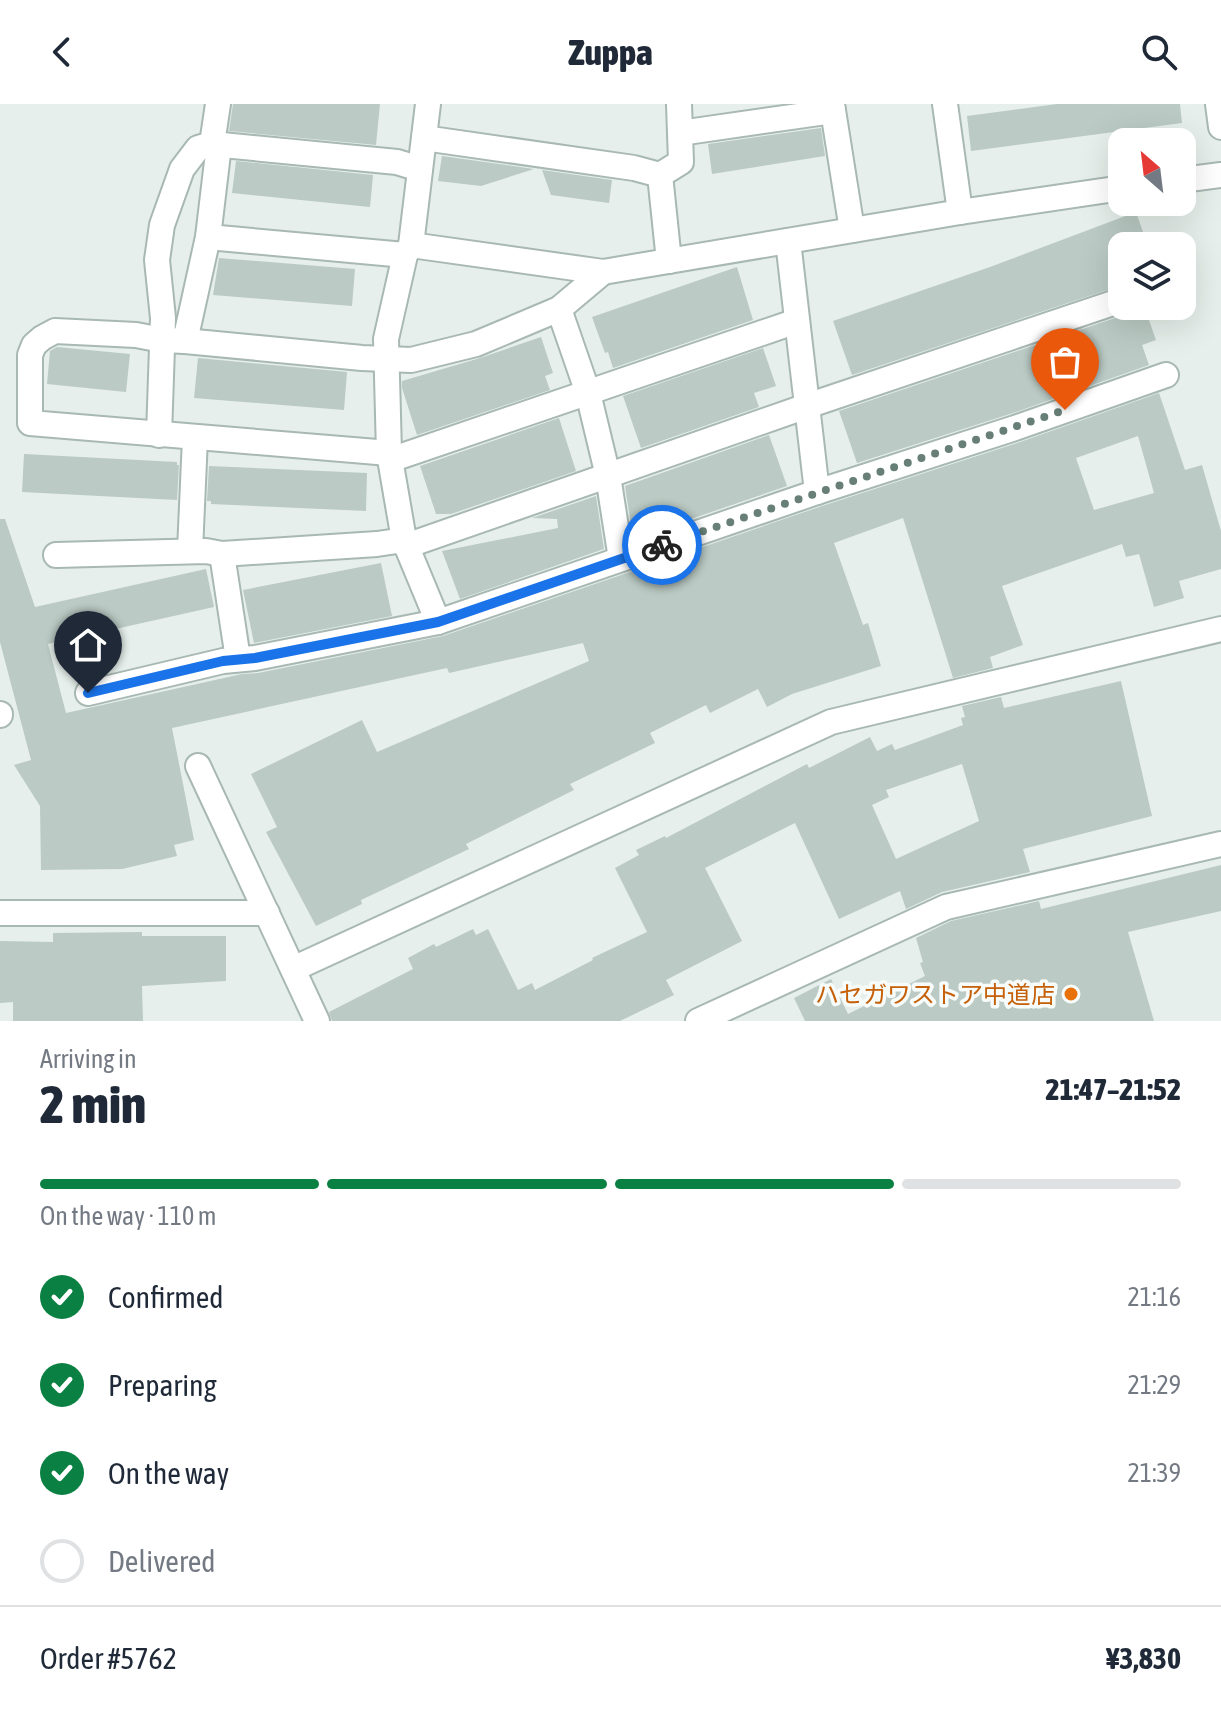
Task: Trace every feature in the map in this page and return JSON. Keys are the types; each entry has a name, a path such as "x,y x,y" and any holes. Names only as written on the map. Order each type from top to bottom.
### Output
{"street":[{"path":"159,435 174,341 208,237 218,104"},
{"path":"428,104 408,250 386,339 386,360 390,456 405,543 438,622"},
{"path":"424,138 634,168 660,175 681,162 679,104"},
{"path":"945,104 960,212"},
{"path":"1218,104 1221,127"},
{"path":"680,133 832,108 852,230"},
{"path":"174,341 163,318 157,260 162,225 182,169 198,148 216,144 397,162 420,169"},
{"path":"660,175 669,261"},
{"path":"1196,178 1221,175"},
{"path":"208,237 408,250 603,272 1108,190"},
{"path":"788,241 817,492"},
{"path":"603,272 559,309 476,344 411,360 174,341 136,335 55,331 34,345 30,355 30,423 390,456 588,393 797,321"},
{"path":"56,555 190,551 222,554 405,543 1108,305"},
{"path":"559,309 588,393 608,476 621,559"},
{"path":"88,693 238,659 438,622 1166,375"},
{"path":"190,551 195,438"},
{"path":"222,554 238,659"},
{"path":"293,969 831,722 1221,629"},
{"path":"198,766 317,1021"},
{"path":"698,1021 946,907 1221,844"},
{"path":"0,913 267,913"}],"building":[{"path":"233,104 380,104 376,145 229,131"},
{"path":"1057,104 1180,104 1182,123 1144,128 1108,128 1108,133 971,151 967,116"},
{"path":"821,128 825,156 712,174 708,144"},
{"path":"442,156 534,169 481,186 438,181"},
{"path":"236,161 373,175 370,207 232,193"},
{"path":"542,170 612,180 609,203 551,195"},
{"path":"1125,216 1137,216 1143,232 1108,232 1108,290 852,375 833,321"},
{"path":"219,258 355,269 352,306 213,295"},
{"path":"737,267 753,320 613,368 592,317"},
{"path":"1109,320 1149,320 1156,340 1142,345 1149,365 857,463 839,411"},
{"path":"541,337 553,373 545,376 550,390 417,435 402,381"},
{"path":"57,347 130,354 126,392 47,384 50,351"},
{"path":"763,348 776,386 754,393 759,407 641,448 623,396"},
{"path":"198,358 347,372 344,410 194,398"},
{"path":"1159,393 1185,470 1202,465 1221,531 1221,569 1179,581 1184,598 1154,607 1139,554 1126,557 1122,544 1002,586 1023,645 990,657 993,668 953,678 903,518 834,543 863,625 868,623 881,666 792,694 767,707 758,689 710,713 706,705 650,733 655,743 570,784 574,790 466,844 469,849 361,900 362,904 316,926 266,832 277,827 251,774 362,720 377,752 589,661 583,643 449,673 447,668 172,728 194,840 174,845 177,856 122,869 41,870 40,806 14,765 31,760 0,642 0,519 5,519 35,607 206,569 214,607 48,644 66,713 242,674 443,636 822,506","holes":["1138,436 1154,493 1094,510 1076,458"]},
{"path":"559,418 576,471 451,514 436,514 420,466"},
{"path":"769,435 787,486 633,539 625,486"},
{"path":"24,454 177,462 177,500 22,492"},
{"path":"209,466 367,473 366,511 211,504 207,501"},
{"path":"596,496 604,549 460,599 442,551 558,528 557,519 532,518"},
{"path":"381,563 392,616 254,643 243,590"},
{"path":"1121,681 1152,816 1023,849 1030,872 942,892 906,909 900,891 839,919 795,823 705,868 742,941 666,980 674,995 620,1021 332,1021 329,1012 413,969 408,958 473,929 476,935 488,929 518,990 532,983 535,990 647,932 615,868 639,855 636,850 666,838 807,764 809,768 870,737 877,751 892,744 895,750 963,725 961,718 965,717 962,706 1001,697 1004,708","holes":["962,764 979,821 896,859 872,805 889,797 886,790"]},
{"path":"1221,865 1221,911 1128,932 1154,1021 805,1021 794,998 831,979 848,1014 925,976 916,938 951,921 1039,901 1041,909"},
{"path":"142,932 142,936 226,936 226,981 142,986 143,1021 13,1021 13,1002 0,1003 0,941 53,942 53,933"}],"way so far":[{"path":"662,545 1065,410"}],"place":[{"name":"ハセガワストア中道店","path":"1071,994"}],"route":[{"path":"88,693 223,661 255,658 438,622 662,545"}]}
